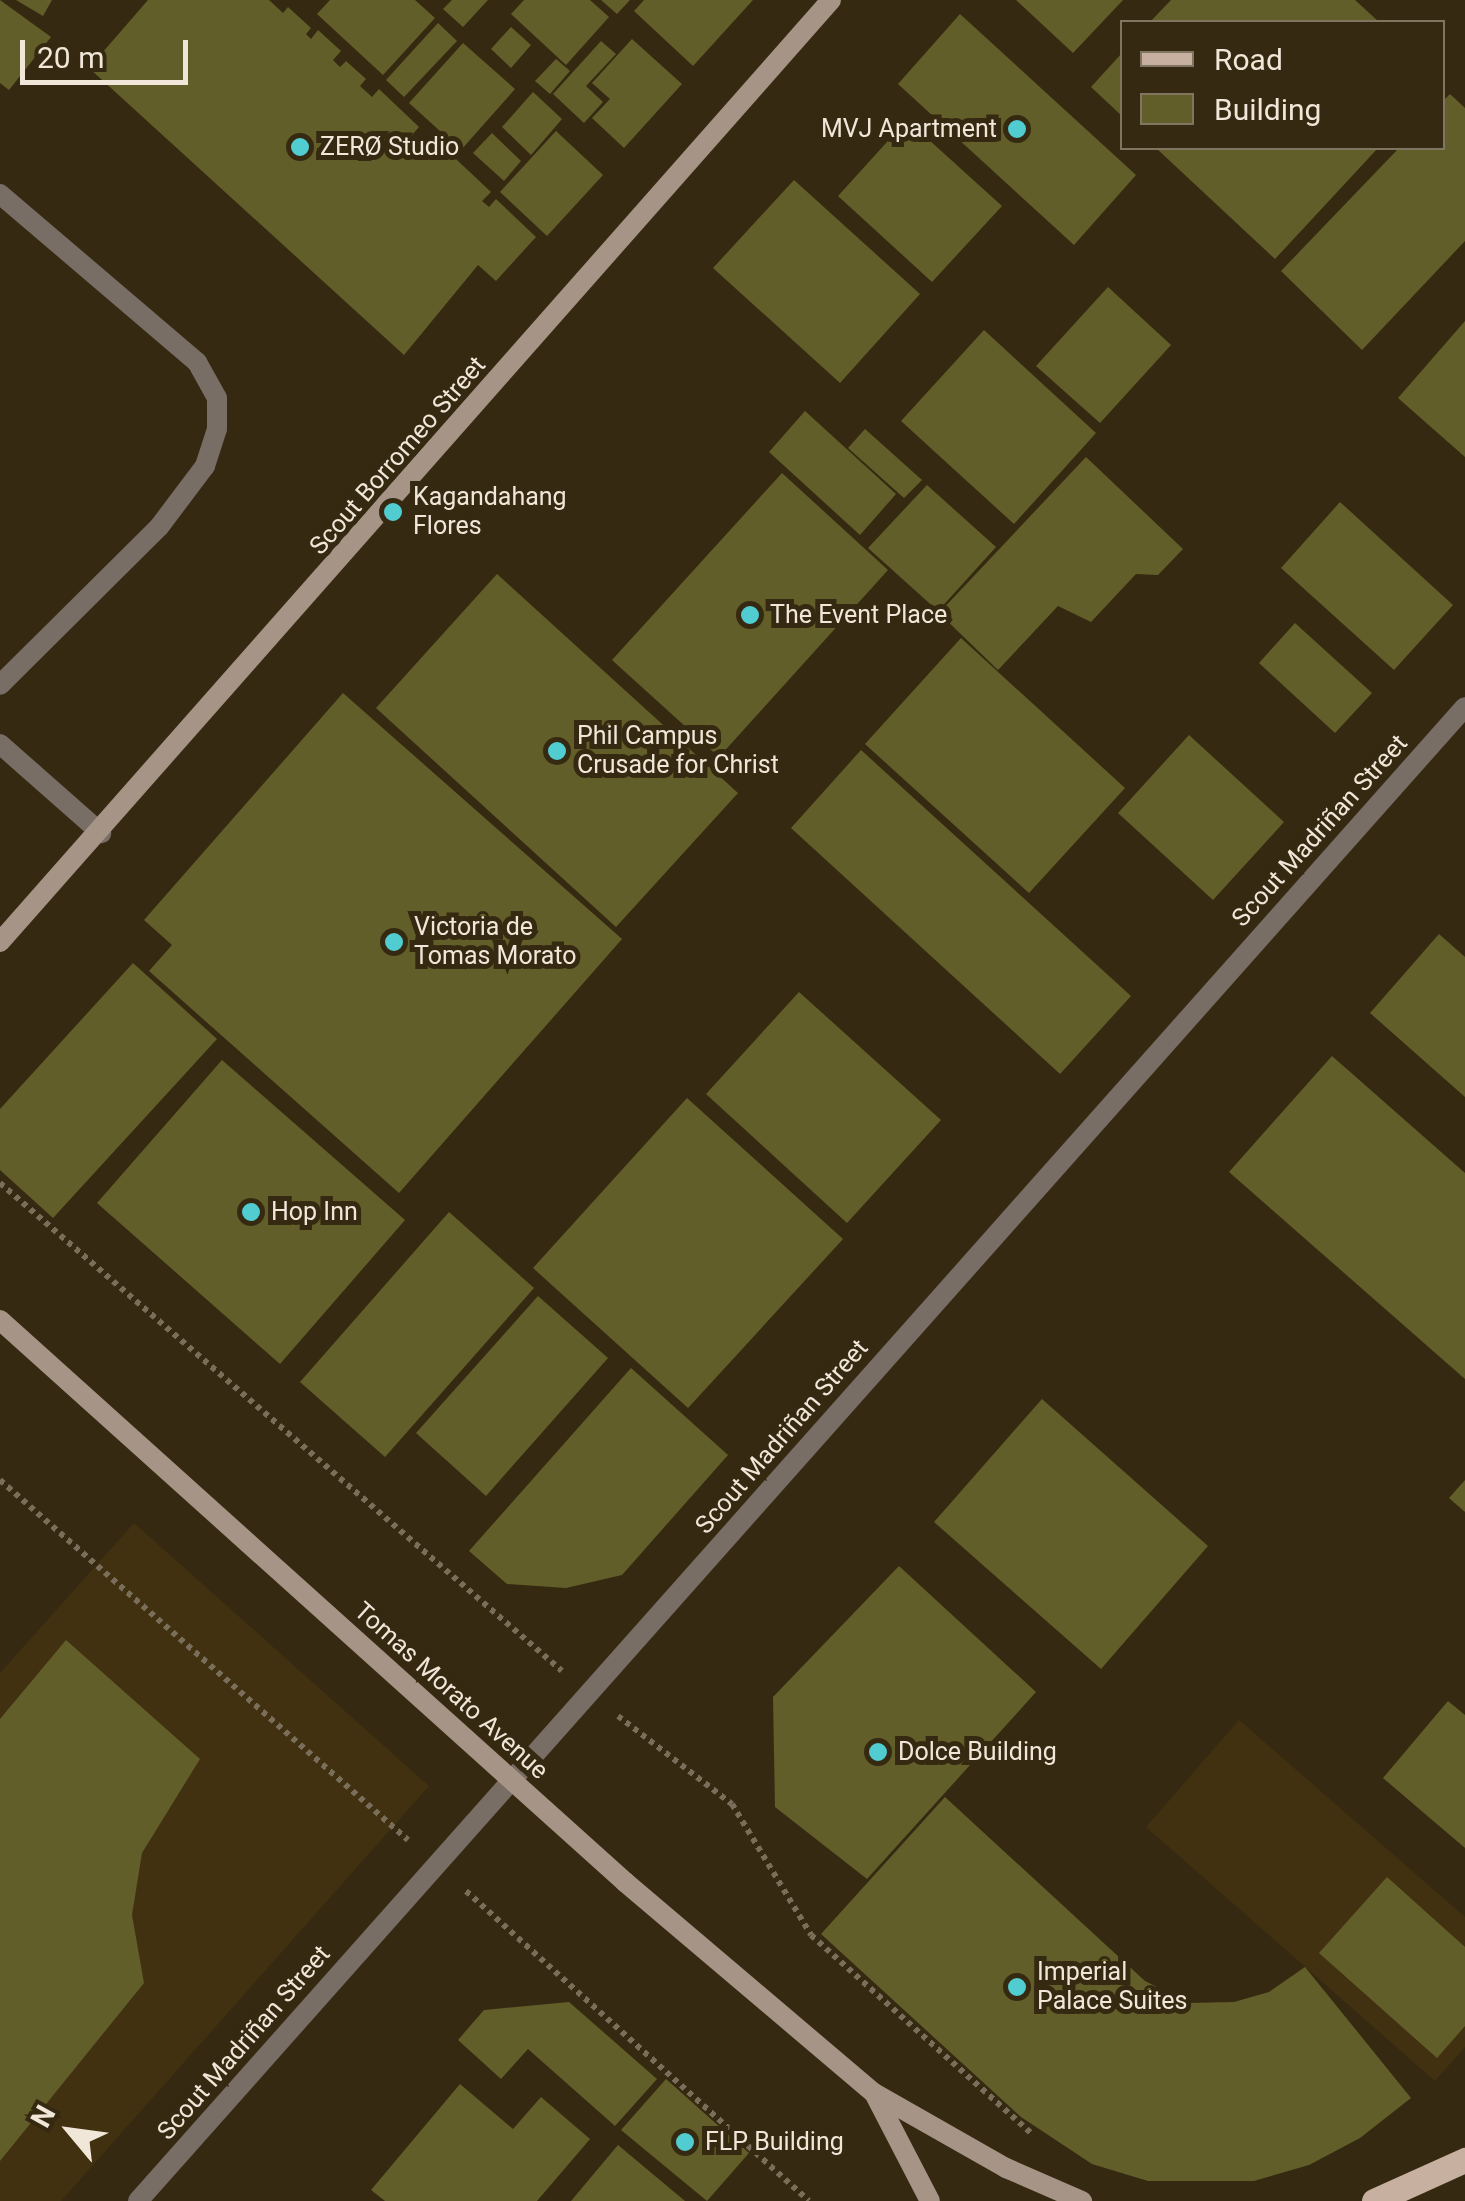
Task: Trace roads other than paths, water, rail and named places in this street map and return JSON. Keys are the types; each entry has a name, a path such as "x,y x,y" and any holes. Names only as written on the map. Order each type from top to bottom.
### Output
{"main road":[{"path":"1374,2201 1465,2160"}],"street":[{"name":"Scout Borromeo Street","path":"0,942 101,832 830,0"},
{"path":"0,194 198,362 217,398 217,429 205,466 160,527 0,685"},
{"name":"Scout Madriñan Street","path":"138,2201 1465,707"},
{"path":"0,744 101,832"},
{"name":"Tomas Morato Avenue","path":"0,1320 512,1779 874,2093 1006,2168 1082,2201"},
{"name":"Tomas Morato Avenue","path":"874,2093 930,2201"}],"place":[{"name":"MVJ Apartment","path":"1017,129"},
{"name":"ZERØ Studio","path":"300,147"},
{"name":"Kagandahang Flores","path":"393,512"},
{"name":"The Event Place","path":"750,615"},
{"name":"Phil Campus Crusade for Christ","path":"557,751"},
{"name":"Victoria de Tomas Morato","path":"394,942"},
{"name":"Hop Inn","path":"251,1212"},
{"name":"Dolce Building","path":"878,1752"},
{"name":"Imperial Palace Suites","path":"1017,1987"},
{"name":"FLP Building","path":"685,2142"}]}
